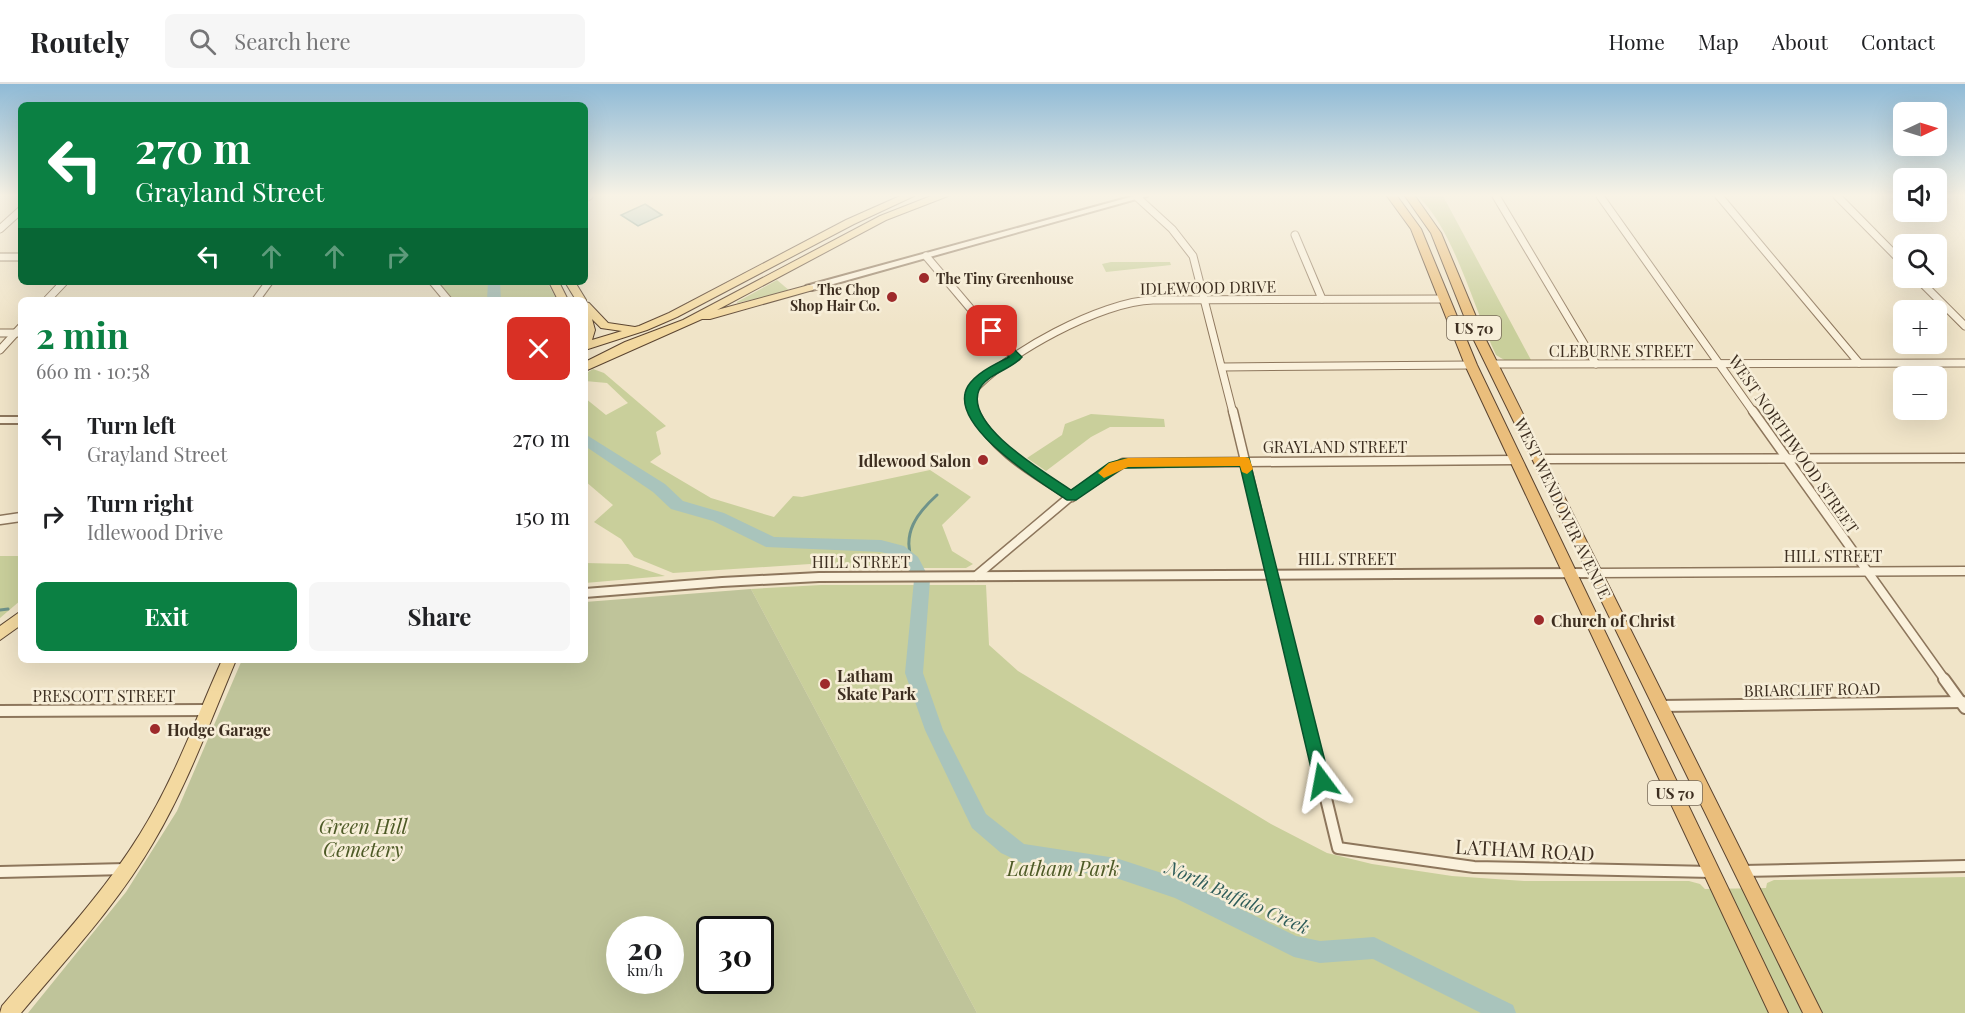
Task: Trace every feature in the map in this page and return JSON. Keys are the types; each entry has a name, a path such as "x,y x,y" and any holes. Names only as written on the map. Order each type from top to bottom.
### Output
{"highway":[{"name":"WEST WENDOVER AVENUE","path":"1420,239 1471,365 1779,1013"},
{"name":"WEST WENDOVER AVENUE","path":"1439,239 1468,313 1492,364 1813,1013"},
{"path":"1499,422 1525,453 1539,459"}],"main road":[{"path":"588,345 652,324 737,283 818,239"},
{"path":"687,322 844,239"},
{"path":"791,267 783,278 784,284 809,288"},
{"path":"588,366 629,345 687,322 809,288"},
{"path":"588,310 599,321 611,328 652,324"},
{"path":"0,634 18,619"},
{"path":"9,1013 126,869 164,806 228,663"}],"street":[{"path":"809,288 986,239"},
{"path":"1181,239 1189,247 1198,266 1273,575"},
{"path":"1297,239 1322,299"},
{"path":"1522,239 1596,364"},
{"name":"WEST NORTHWOOD STREET","path":"1631,239 1964,704"},
{"path":"1755,239 1859,363"},
{"path":"1880,239 1893,253"},
{"path":"926,256 970,309 1017,357"},
{"path":"0,257 18,257"},
{"path":"50,297 61,285"},
{"path":"436,285 446,297"},
{"path":"1927,288 1965,326"},
{"name":"IDLEWOOD DRIVE","path":"1072,497 993,440 972,406 971,393 978,381 1111,306 1140,300 1444,299"},
{"path":"0,333 18,331"},
{"path":"0,350 18,332"},
{"name":"CLEBURNE STREET","path":"1492,364 1965,363"},
{"path":"1223,368 1471,365"},
{"path":"0,420 18,420"},
{"path":"1539,459 1965,458"},
{"name":"GRAYLAND STREET","path":"976,576 995,558 1072,497 1114,466 1123,463 1517,460"},
{"path":"0,520 18,517"},
{"name":"HILL STREET","path":"588,593 770,579 875,577 1965,571"},
{"name":"LATHAM ROAD","path":"1273,575 1338,848 1474,867 1713,872"},
{"name":"BRIARCLIFF ROAD","path":"1660,706 1964,704"},
{"name":"PRESCOTT STREET","path":"0,711 207,710"},
{"path":"1743,871 1965,866"},
{"path":"0,872 126,869"}],"green space":[{"path":"1448,239 1466,239 1531,360 1506,361 1496,355"},
{"path":"1170,262 1171,265 1106,272 1102,264"},
{"path":"777,280 790,291 737,303 737,302"},
{"path":"439,285 549,285 555,297 448,297"},
{"path":"593,369 604,373 666,426 656,432 661,454 650,462 711,498 774,517 793,496 802,497 930,470 971,497 942,525 952,551 973,564 966,568 821,568 810,564 673,573 634,557 621,539 594,522 613,505 588,484 588,400 606,415 628,403 607,383 588,381 588,372"},
{"path":"1091,414 1164,419 1165,427 1110,427 1091,437 1046,471 1027,458 1062,435 1065,424"},
{"path":"0,556 18,556 18,603 0,618"},
{"path":"588,563 628,564 665,576 588,583"},
{"name":"Latham Park","path":"821,585 986,585 989,645 1018,671 1271,824 1327,853 1372,864 1452,876 1524,881 1689,881 1700,884 1705,889 1766,888 1767,883 1774,880 1965,877 1965,1013 977,1013 751,589"},
{"name":"Green Hill Cemetery","path":"751,589 977,1013 28,1013 126,892 177,811 241,663 588,663 588,602"}],"waterway":[{"name":"North Buffalo Creek","path":"494,285 494,297"},
{"name":"North Buffalo Creek","path":"588,441 659,488 677,505 718,517 772,543 881,546 898,550 912,561 922,580 914,673 934,730 961,789 979,821 1008,846 1022,853 1116,868 1180,889 1294,946 1320,952 1374,948 1505,1013"},
{"path":"912,561 909,541 913,524 923,509 937,495"},
{"path":"0,610 8,609"}],"slow traffic":[{"path":"1104,473 1114,466 1128,462 1245,461 1247,469"}],"place":[{"name":"The Tiny Greenhouse","path":"924,278"},
{"name":"The Chop Shop Hair Co.","path":"892,297"},
{"name":"Idlewood Salon","path":"983,460"},
{"name":"Church of Christ","path":"1539,620"},
{"name":"Latham Skate Park","path":"825,684"},
{"name":"Hodge Garage","path":"155,729"}],"route":[{"path":"992,331 1017,357 985,376 973,387 971,399 975,414 993,440 1003,449 1072,497 1114,466 1123,463 1245,461 1322,781"}]}
